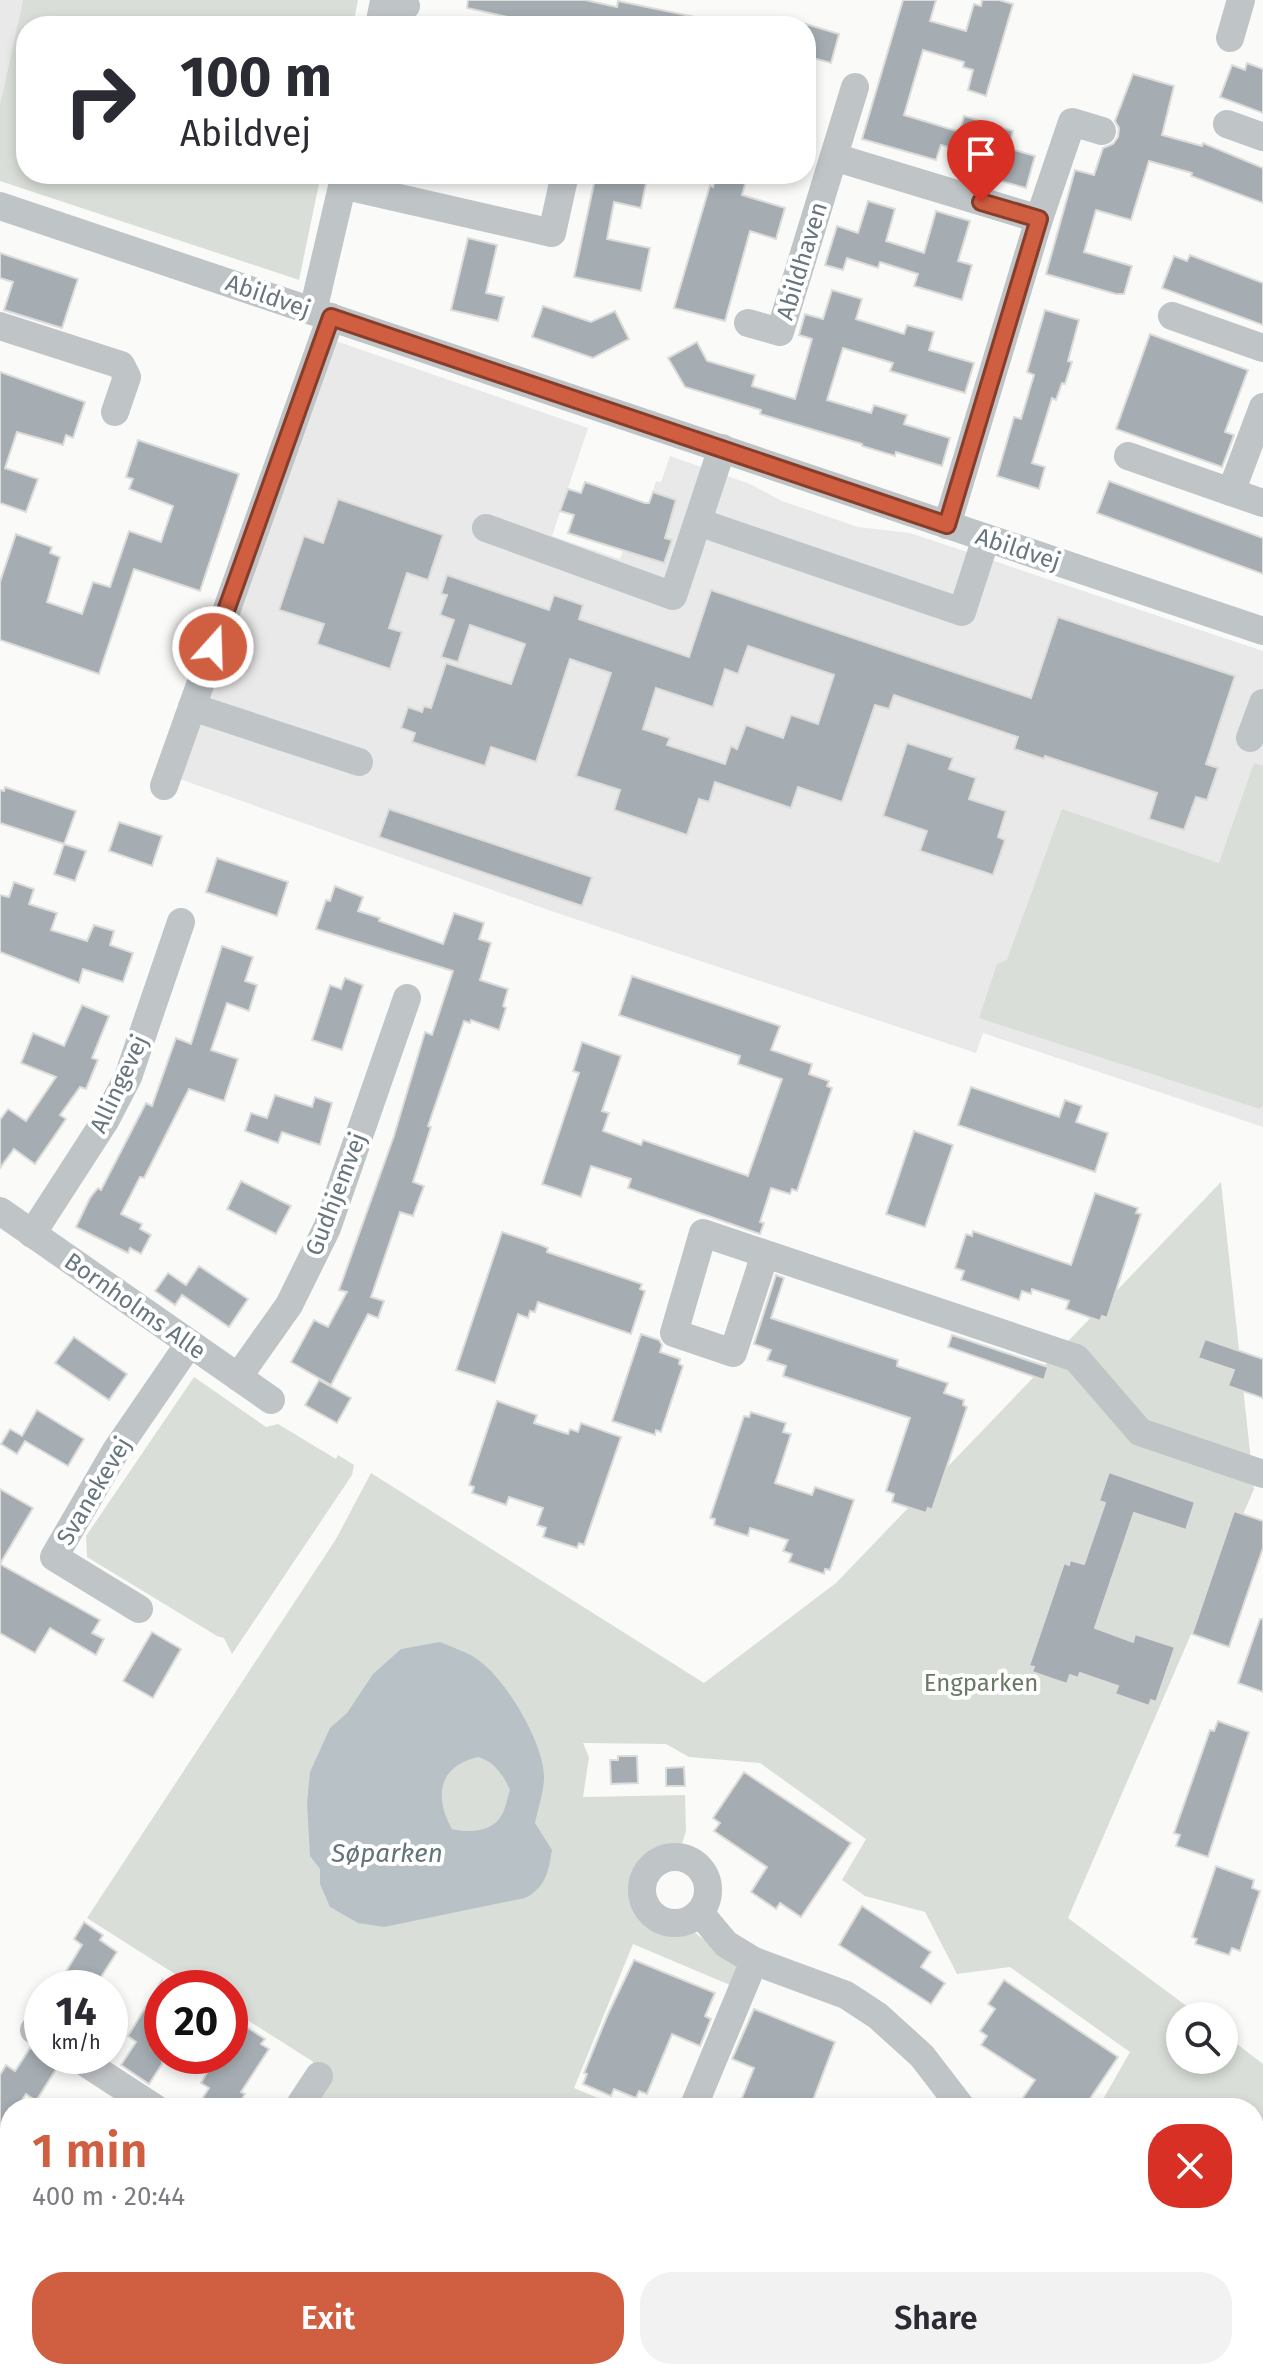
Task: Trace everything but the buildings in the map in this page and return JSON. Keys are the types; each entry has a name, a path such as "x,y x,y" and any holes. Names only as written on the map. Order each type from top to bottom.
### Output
{"street":[{"path":"381,16 384,1 406,6"},
{"path":"1230,38 1233,1"},
{"name":"Abildhaven","path":"748,323 780,332 855,87"},
{"path":"947,525 1039,219 1072,122 1102,131"},
{"path":"1227,124 1263,137"},
{"path":"834,157 1039,219"},
{"path":"164,786 322,314 342,184"},
{"path":"359,184 552,233 563,184"},
{"name":"Abildvej","path":"0,206 1263,631"},
{"path":"1172,316 1263,348"},
{"path":"0,326 121,365 127,377 115,412"},
{"path":"1231,492 1263,407"},
{"path":"486,528 673,596 722,448"},
{"path":"1128,456 1263,503"},
{"path":"698,522 962,612 986,538"},
{"path":"192,707 359,762"},
{"name":"Allingevej","path":"32,1234 105,1121 128,1077 181,922"},
{"name":"Gudhjemvej","path":"238,1377 289,1305 327,1228 407,998"},
{"name":"Bornholms Alle","path":"0,1211 271,1400"},
{"path":"765,1254 1076,1358 1140,1432 1263,1474"},
{"name":"Svanekevej","path":"139,1609 54,1557 115,1452 189,1344"},
{"path":"700,1913 726,1944 754,1961 846,1995 878,2016 922,2056 954,2098"},
{"path":"697,2098 754,1961"},
{"path":"103,2074 140,2098"},
{"path":"305,2098 319,2076"}],"shaded area":[{"path":"0,0 23,0 19,16 16,16 16,32 0,104"},
{"path":"330,339 588,428 552,536 620,559 641,502 649,503 656,481 661,482 670,456 750,484 782,501 858,527 910,533 1263,651 1263,1127 983,1033 976,1053 557,913 174,777"}],"green space":[{"path":"23,0 358,0 355,16 19,16"},
{"path":"16,32 16,184 319,184 299,280 0,181 0,104"},
{"path":"1254,763 1263,766 1263,1105 1260,1109 979,1018 997,964 1007,960 1062,809 1219,863"},
{"name":"Engparken","path":"1221,1182 1254,1489 1068,1918 1181,2002 1166,2002 1166,2074 1238,2074 1238,2045 1263,2064 1263,2098 1104,2098 1130,2052 1010,1967 957,1974 925,1912 865,1896 842,1880 866,1839 760,1763 689,1757 666,1744 583,1743 589,1757 583,1797 685,1795 686,1831 682,1844 657,1849 640,1861 631,1878 630,1896 636,1913 649,1927 668,1934 694,1932 736,1964 737,1988 633,1944 574,2088 598,2098 320,2098 329,2083 312,2061 248,2020 248,1970 169,1970 87,1918 336,1539 371,1473 704,1683 836,1583"},
{"path":"194,1377 266,1427 278,1424 336,1459 338,1455 354,1465 352,1475 232,1654 224,1638 87,1557 86,1536"}],"water":[{"name":"Søparken","path":"440,1642 474,1657 498,1679 521,1712 538,1749 544,1780 535,1823 552,1850 545,1878 538,1889 525,1898 384,1927 358,1923 330,1907 320,1884 320,1869 310,1856 307,1803 310,1772 330,1728 347,1713 373,1674 401,1649","holes":["478,1757 498,1770 510,1790 503,1813 486,1828 472,1831 452,1829 443,1806 443,1784 455,1768"]}],"route":[{"path":"213,647 331,317 947,525 1039,219 981,202"}]}
